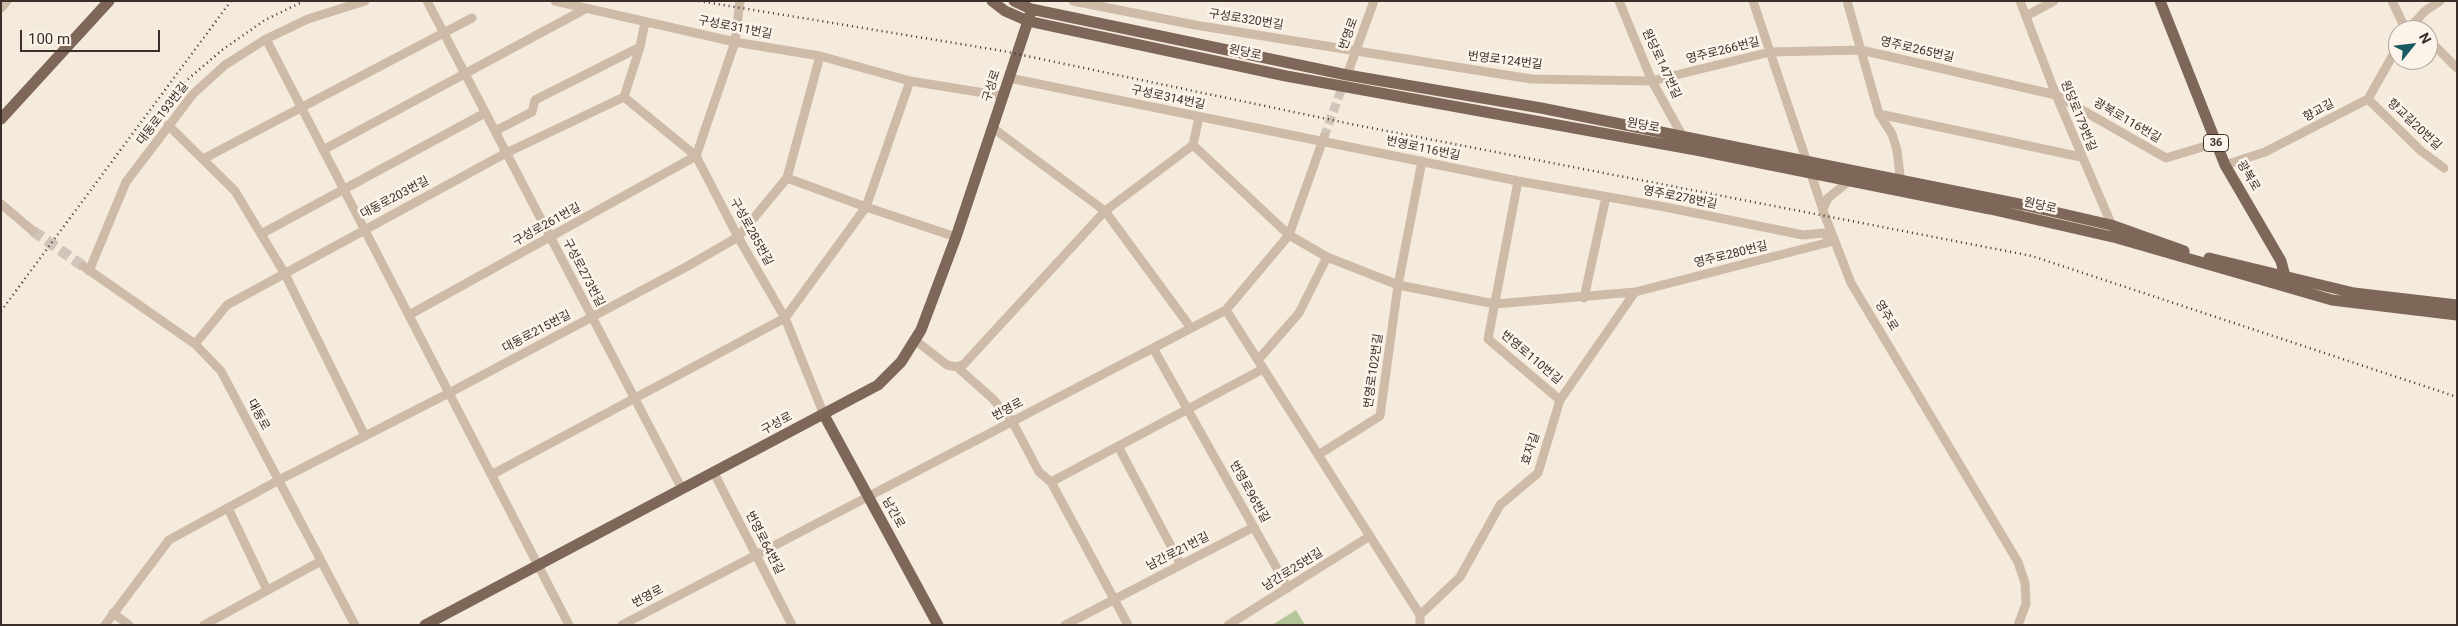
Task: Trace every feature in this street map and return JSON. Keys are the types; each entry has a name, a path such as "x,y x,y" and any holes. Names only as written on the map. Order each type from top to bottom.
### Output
{"main road":[{"path":"1,120 109,1"},
{"name":"원당로","path":"992,1 1005,11 1028,21 1286,76 1810,169 2111,225 2196,255 2287,283 2332,300 2457,315"},
{"name":"원당로","path":"1014,1 1347,75 1541,108 1683,137 1810,169 1849,181 1901,186 1990,209 2117,238 2287,283 2457,305"},
{"name":"광복로","path":"2160,1 2225,165 2274,248 2287,283"},
{"name":"구성로","path":"425,625 824,415 878,385 901,362 921,330 956,236 1032,5"},
{"name":"남간로","path":"824,415 938,625"}],"street":[{"path":"1,8 7,1"},
{"name":"대동로193번길","path":"86,268 126,182 168,125 208,79 266,39 308,20 365,1"},
{"name":"구성로273번길","path":"427,1 682,489"},
{"name":"구성로311번길","path":"555,1 735,42 820,56 910,81 1003,96"},
{"path":"696,156 735,42 740,1"},
{"name":"구성로320번길","path":"1073,1 1195,25 1356,50"},
{"name":"번영로","path":"1347,75 1374,1"},
{"name":"원당로147번길","path":"1619,1 1652,82 1683,137"},
{"name":"영주로","path":"1753,1 1834,241 1851,283 2018,562 2025,583 2026,604 2018,625"},
{"path":"1847,1 1879,114 1892,134 1897,150 1901,186"},
{"name":"원당로179번길","path":"2020,1 2081,157 2117,238"},
{"path":"2026,16 2054,1"},
{"path":"2392,1 2406,20"},
{"path":"2419,20 2425,12 2440,1"},
{"path":"323,150 466,75 587,8"},
{"path":"202,159 472,18"},
{"path":"624,98 640,47 645,22"},
{"path":"266,39 569,625"},
{"path":"495,131 532,112 535,100 640,47"},
{"path":"2438,49 2457,68"},
{"name":"번영로124번길","path":"1356,50 1531,79 1652,82"},
{"name":"영주로265번길","path":"1770,52 1861,50 2056,95"},
{"name":"영주로266번길","path":"1652,82 1770,52"},
{"name":"대동로215번길","path":"105,625 169,540 279,480 449,393 686,267 738,237 787,178 820,56"},
{"path":"2368,99 2388,64"},
{"name":"구성로314번길","path":"1009,78 1199,117 1323,139"},
{"path":"491,475 785,318 866,208 910,81"},
{"name":"광복로116번길","path":"2056,95 2166,158 2216,143"},
{"name":"구성로285번길","path":"624,98 696,156 738,237 785,318 824,415"},
{"name":"대동로203번길","path":"195,344 227,305 506,152 624,98"},
{"name":"향교길","path":"2225,165 2265,152 2368,99"},
{"name":"향교길20번길","path":"2368,99 2421,151 2444,168"},
{"path":"261,234 343,188 485,113"},
{"path":"1879,114 2081,157"},
{"path":"957,367 964,364 986,341 1105,211 1193,145 1199,117"},
{"path":"168,125 235,191 284,274 365,436"},
{"path":"993,128 1105,211 1190,328"},
{"name":"번영로","path":"622,625 1226,310 1289,235 1323,139"},
{"name":"번영로116번길","path":"1323,139 1422,162 1518,181"},
{"path":"1193,145 1289,235 1327,257 1398,285 1495,304 1584,298 1635,292"},
{"name":"구성로261번길","path":"408,315 551,238 696,156"},
{"path":"1398,285 1422,162"},
{"path":"787,178 866,208 956,236"},
{"name":"영주로278번길","path":"1518,181 1803,235 1823,233 1834,241"},
{"name":"번영로110번길","path":"1518,181 1488,338 1560,400"},
{"path":"1823,209 1828,198 1849,181"},
{"path":"1584,298 1606,197"},
{"path":"1,204 33,232"},
{"name":"영주로280번길","path":"1635,292 1834,241"},
{"path":"1050,482 1187,408 1260,365 1299,313 1327,257"},
{"name":"대동로","path":"86,268 195,344 221,371 356,625"},
{"name":"번영로102번길","path":"1318,455 1380,416 1398,285"},
{"name":"효자길","path":"1420,615 1460,577 1500,505 1538,473 1560,400 1635,292"},
{"path":"1226,310 1420,615 1420,625"},
{"path":"915,340 947,365 957,367 993,400 1012,421 1039,472 1050,482 1128,625"},
{"name":"번영로96번길","path":"1153,348 1288,588"},
{"path":"1118,446 1181,565"},
{"name":"번영로64번길","path":"714,473 792,625"},
{"path":"228,508 267,590"},
{"name":"남간로21번길","path":"1065,625 1254,527"},
{"name":"남간로25번길","path":"1228,625 1370,536"},
{"path":"204,625 321,560"},
{"path":"114,614 129,625"}],"green space":[{"path":"1296,610 1305,625 1272,625"}],"tunnel":[{"path":"1324,137 1344,82"},
{"path":"33,231 83,266"}],"railway":[{"path":"1,311 231,1"},
{"path":"151,120 187,80 222,50 265,20 304,1"},
{"path":"699,1 1003,51 1351,124 2032,256 2457,397"}]}
